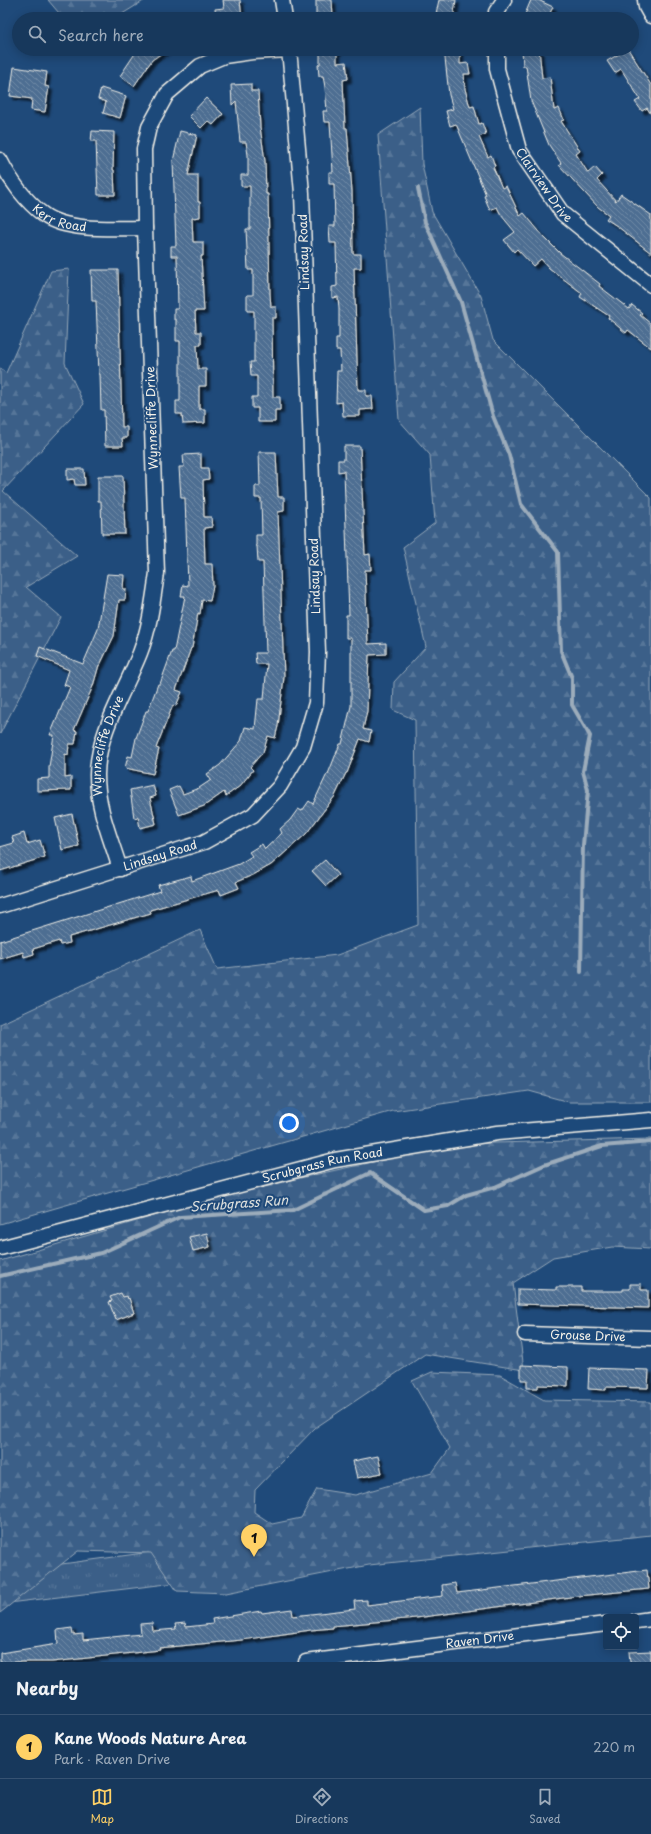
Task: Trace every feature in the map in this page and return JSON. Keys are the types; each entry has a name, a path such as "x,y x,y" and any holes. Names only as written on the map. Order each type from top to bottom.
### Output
{"street":[{"path":"282,0 284,12"},
{"path":"496,12 504,0"},
{"path":"646,0 646,7 651,16"},
{"name":"Wynnecliffe Drive","path":"120,869 99,800 97,774 101,745 140,652 151,618 157,573 145,228 144,149 149,127 167,94 200,66 224,56"},
{"name":"Lindsay Road","path":"0,906 204,842 253,815 280,786 304,747 316,703 318,652 302,193 290,56"},
{"name":"Clairview Drive","path":"497,56 497,69 519,150 563,214 651,285"},
{"name":"Kerr Road","path":"0,160 25,197 45,216 75,226 145,228"},
{"name":"Scrubgrass Run Road","path":"0,1248 335,1160 497,1133 651,1120"},
{"name":"Grouse Drive","path":"525,1334 651,1338"},
{"path":"639,1621 651,1619"},
{"name":"Raven Drive","path":"306,1662 603,1624"}],"green space":[{"path":"48,0 145,0 125,12 58,12"},
{"path":"420,107 422,164 432,212 481,296 493,340 651,498 651,1102 569,1102 529,1091 393,1111 0,1224 0,1024 200,930 217,969 337,955 418,925 415,720 393,710 394,682 426,647 403,547 435,523 430,455 399,420 378,135"},
{"path":"69,269 65,363 84,404 3,491 77,556 26,587 61,617 0,734 0,368 6,373 51,271"},
{"path":"651,1139 651,1249 612,1247 553,1257 513,1283 524,1370 425,1354 315,1428 255,1490 254,1512 272,1524 301,1518 317,1489 355,1495 432,1473 450,1448 412,1381 432,1372 500,1375 544,1400 651,1402 651,1535 369,1565 226,1593 177,1591 151,1553 78,1551 0,1613 0,1261 236,1192 455,1144"},
{"path":"502,1505 501,1544 0,1604 0,1578 17,1570"}],"building":[{"path":"223,0 240,0 241,12 215,12 215,9 224,8"},
{"path":"316,0 332,0 333,12 316,12"},
{"path":"439,0 456,0 454,12 436,12"},
{"path":"531,0 538,0 553,7 550,12 526,12"},
{"path":"133,56 158,56 152,60 134,86 120,76"},
{"path":"320,56 337,56 337,63 346,62 348,79 343,80 345,128 347,128 352,191 353,254 361,254 361,268 354,268 358,390 366,390 366,396 372,396 373,409 360,410 360,416 343,416 342,402 336,403 337,371 341,371 340,350 336,350 336,338 339,338 339,309 338,297 332,298 332,287 337,286 336,243 330,243 329,226 335,226 334,184 329,184 329,172 333,172 330,122 324,122 323,111 327,111 323,76 319,76 318,65 320,64"},
{"path":"445,56 460,56 460,64 468,63 470,74 464,74 465,89 470,107 474,106 479,124 482,123 486,134 479,137 488,157 491,155 495,166 493,167 502,188 506,186 520,216 524,213 543,236 560,253 600,284 599,286 629,309 632,305 642,313 640,315 651,324 651,348 628,330 626,333 608,318 609,316 580,297 582,293 549,268 541,259 533,266 517,249 514,252 504,240 515,232 501,215 497,207 490,210 484,196 486,195 456,124 450,126 446,111 453,109 449,95"},
{"path":"522,56 540,56 542,78 550,77 554,110 559,108 564,120 561,121 580,151 576,154 588,173 595,167 602,175 597,180 616,201 621,194 651,215 651,253 606,219 609,215 598,207 559,165 561,163 549,145 531,101 526,66 523,66"},
{"path":"616,56 632,56 651,85 651,114 647,108 642,111 635,102 640,99 621,69 615,73 607,61"},
{"path":"14,67 47,72 45,86 49,87 45,112 31,110 32,99 10,96"},
{"path":"251,84 251,91 258,91 260,127 265,161 266,194 268,194 270,294 271,307 276,307 276,318 272,318 273,397 280,397 280,410 275,410 275,422 258,422 258,408 252,408 252,397 257,397 257,376 251,376 250,362 254,362 254,311 247,311 247,295 253,295 253,270 248,270 246,229 250,229 250,186 241,186 241,175 248,175 248,155 246,142 240,142 236,101 232,105 231,85"},
{"path":"101,88 126,96 120,118 103,113 106,102 98,99"},
{"path":"206,98 223,114 213,125 208,121 201,128 189,116"},
{"path":"92,131 114,132 113,170 115,195 98,195 96,141 91,141"},
{"path":"180,131 197,135 188,175 198,175 198,202 200,202 200,217 192,218 193,242 203,242 203,256 201,256 204,311 195,311 196,332 201,332 201,345 197,345 198,369 206,369 206,386 199,386 199,409 205,409 205,423 183,424 182,414 176,414 176,401 180,401 180,341 176,341 176,320 174,320 174,309 178,309 177,256 171,256 171,246 176,246 173,161"},
{"path":"91,270 118,270 122,427 127,427 127,438 122,438 123,446 105,446 104,410 101,410 96,301 92,301"},
{"path":"344,446 360,446 365,555 370,554 371,570 365,570 368,644 386,643 386,654 369,655 367,711 363,729 371,731 369,742 360,739 347,773 335,796 306,834 271,865 236,882 239,888 221,895 219,890 150,910 151,913 69,937 70,943 60,945 59,941 33,949 34,954 24,957 23,952 0,959 0,941 160,891 158,885 191,876 192,881 239,864 252,856 249,852 262,844 265,849 282,833 280,829 290,820 298,809 302,811 309,801 313,804 328,774 340,744 342,744 351,706 351,638 346,638 346,615 349,615 344,471 338,472 338,460 344,460"},
{"path":"259,452 276,452 278,497 284,497 284,511 278,512 284,677 278,726 275,738 268,736 263,752 250,767 253,770 240,786 226,796 224,792 204,806 179,815 169,790 179,786 183,794 199,788 211,780 207,774 220,765 241,741 245,727 255,729 258,699 264,699 267,664 256,664 255,653 266,653 263,562 258,562 256,546 256,535 262,535 261,498 255,498 255,486 260,486"},
{"path":"201,454 201,468 208,468 209,479 203,480 204,517 211,517 212,527 204,528 205,564 212,564 213,586 210,601 202,600 200,614 198,613 192,648 176,690 182,692 176,706 173,705 156,748 159,749 153,774 125,768 128,756 132,757 136,738 146,711 148,711 158,684 160,684 172,651 174,651 185,596 181,596 183,585 188,586 185,498 181,498 179,467 184,467 183,455"},
{"path":"67,469 84,469 85,485 75,485 74,479 67,480"},
{"path":"98,476 123,476 125,534 102,534 101,501 98,501"},
{"path":"107,574 124,575 123,589 126,589 125,600 119,600 114,636 99,665 93,686 74,730 77,731 75,744 69,744 68,755 65,754 65,778 71,777 71,790 37,791 37,779 49,778 49,767 54,735 50,735 70,687 64,685 69,670 37,656 40,647 83,664 98,629"},
{"path":"153,785 156,796 150,798 156,824 140,828 138,817 134,818 130,790"},
{"path":"72,814 79,846 62,850 55,818"},
{"path":"24,833 27,844 40,840 45,857 0,871 0,847 14,843 12,837"},
{"path":"325,860 338,875 326,886 312,871"},
{"path":"207,1233 210,1247 193,1251 189,1237"},
{"path":"630,1284 641,1284 641,1290 648,1290 648,1308 518,1304 518,1289 556,1290 556,1287 581,1287 581,1291 623,1291 623,1289 630,1289"},
{"path":"121,1293 123,1297 127,1296 128,1299 129,1298 134,1313 116,1320 109,1302 112,1301 110,1297"},
{"path":"521,1365 568,1367 568,1386 538,1385 538,1388 527,1388 527,1380 521,1380"},
{"path":"589,1368 649,1370 648,1388 606,1387 606,1390 588,1389"},
{"path":"378,1456 382,1473 357,1478 353,1461"},
{"path":"647,1570 649,1589 578,1596 416,1618 333,1626 333,1628 242,1640 159,1648 160,1650 52,1662 0,1662 0,1653 58,1644 57,1630 72,1628 73,1635 83,1634 83,1640 141,1634 140,1624 152,1623 153,1631 176,1629 175,1624 185,1623 186,1627 213,1624 212,1619 261,1611 262,1613 292,1609 293,1616 355,1609 354,1601 367,1600 367,1605 443,1596 442,1585 455,1583 457,1593"},
{"path":"651,1651 651,1662 630,1662 629,1652"}],"waterway":[{"path":"418,188 425,222 461,302 493,416 509,455 521,504 558,552 561,651 572,678 572,705 590,736 583,771 588,790 583,845 581,972"},
{"name":"Scrubgrass Run","path":"0,1276 101,1253 180,1217 293,1210 370,1173 424,1210 448,1206 466,1195 495,1187 544,1165 602,1146 651,1142"}],"place":[{"name":"Kane Woods Nature Area","path":"254,1557"}]}
